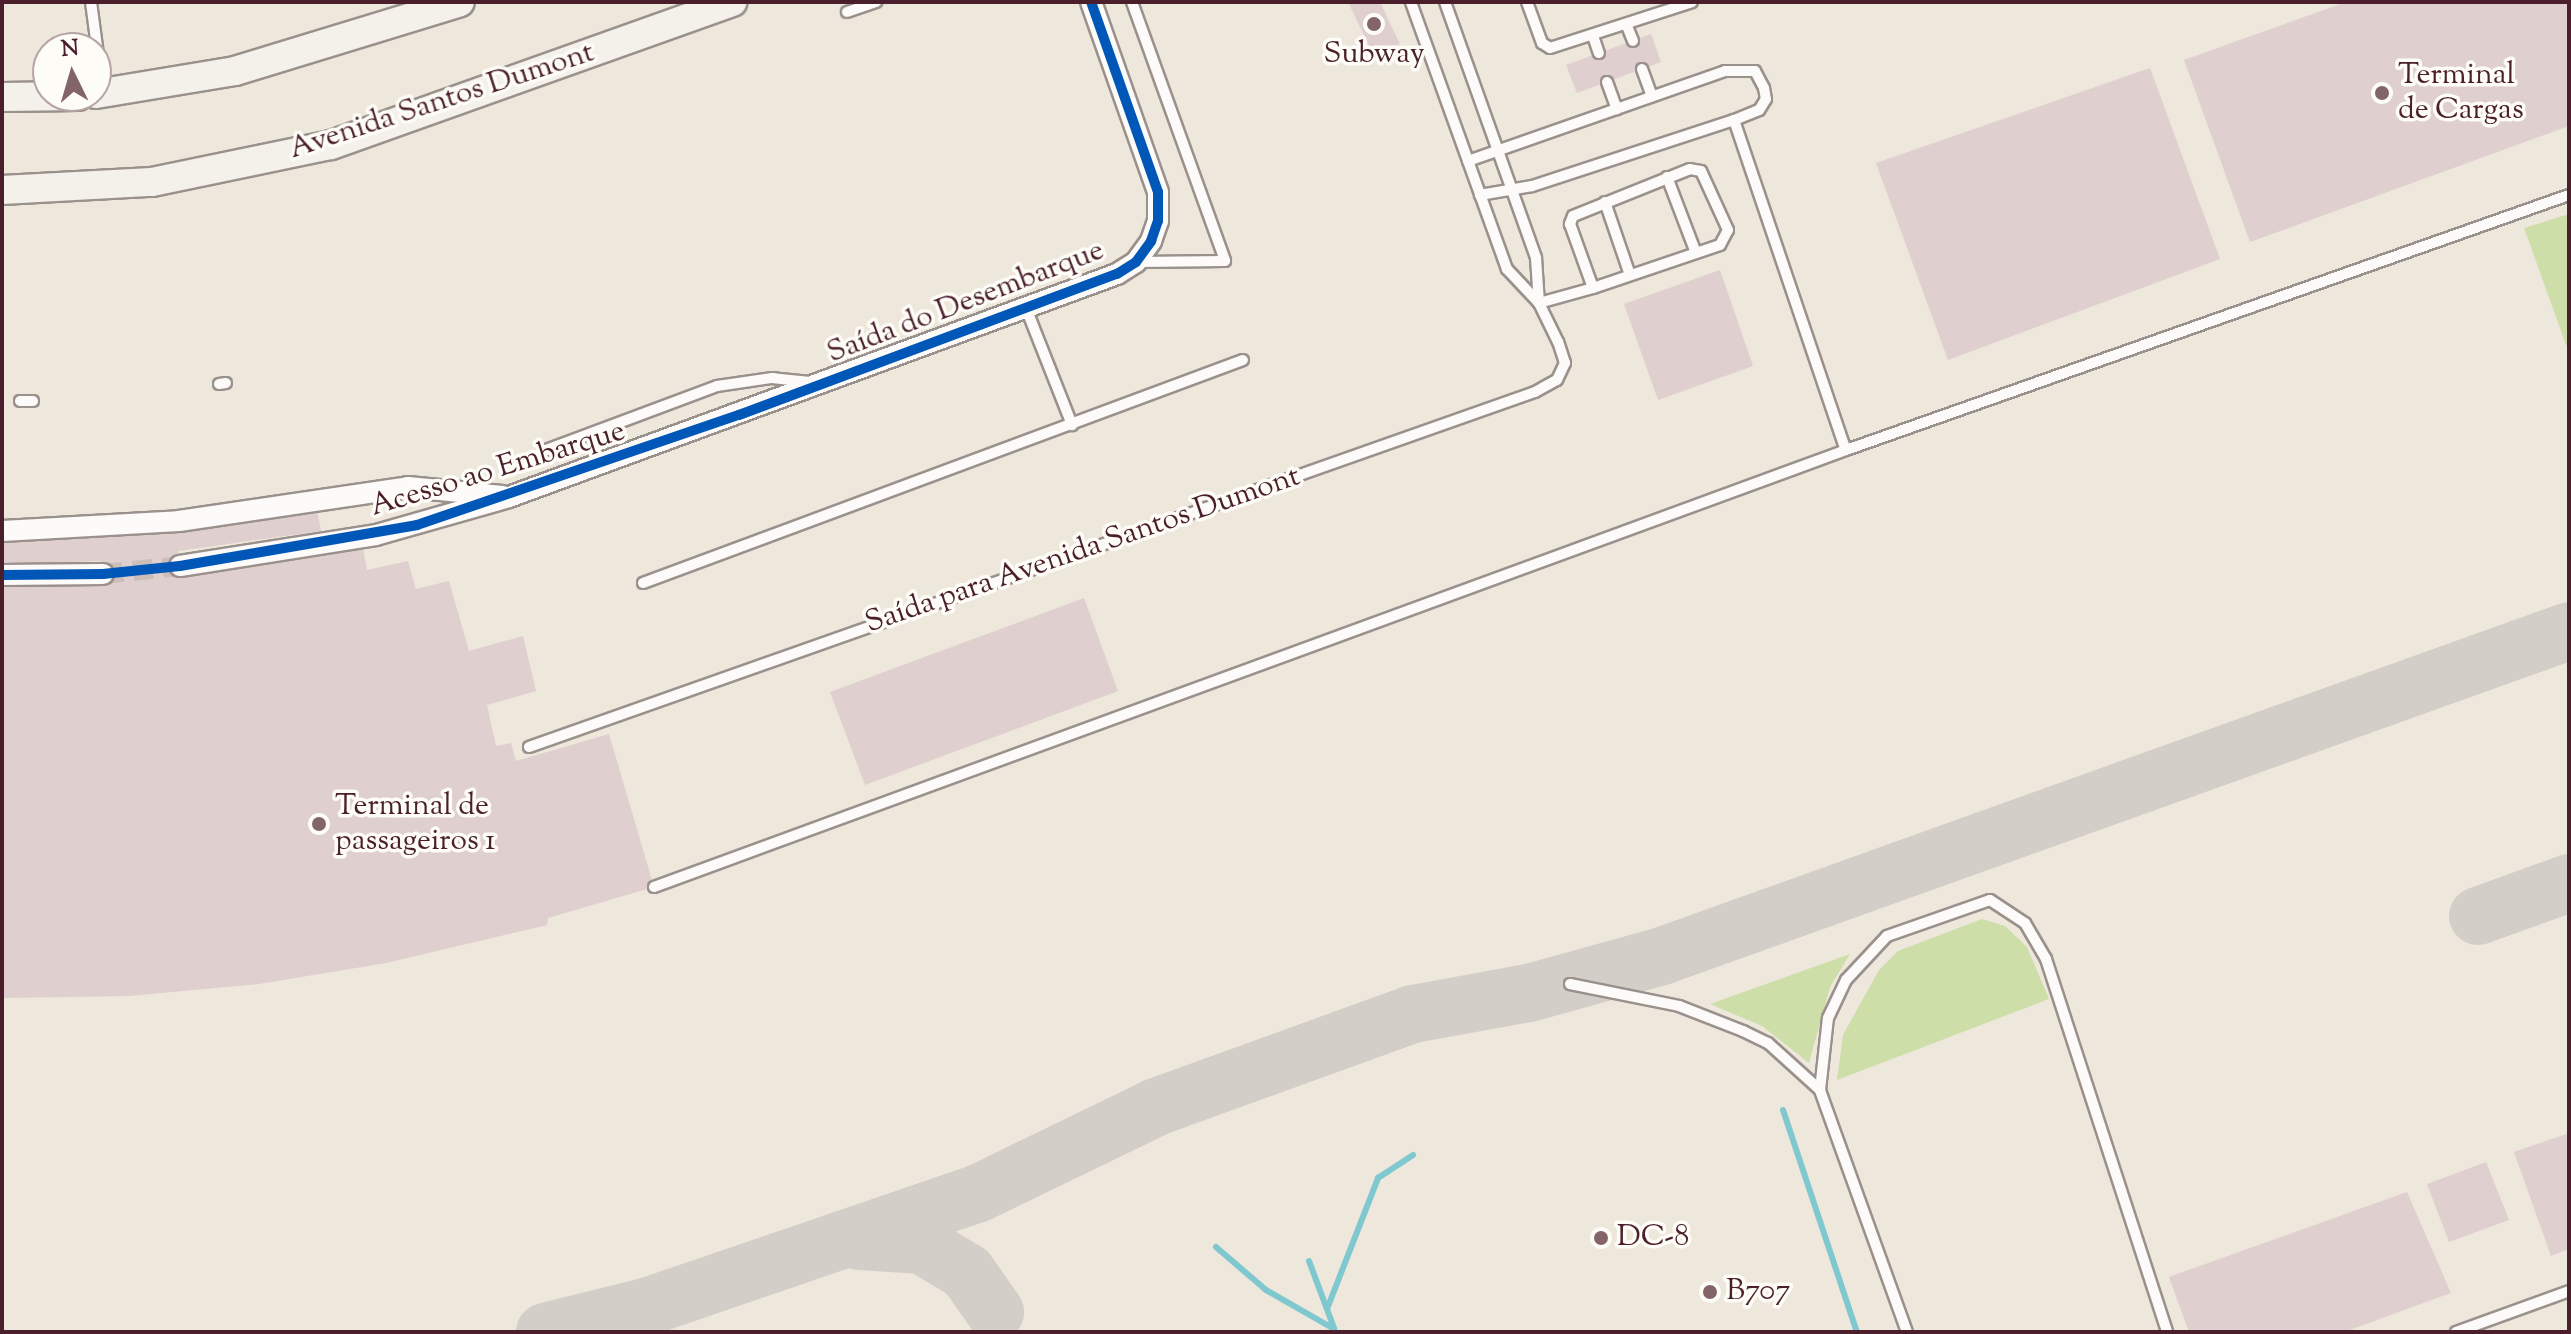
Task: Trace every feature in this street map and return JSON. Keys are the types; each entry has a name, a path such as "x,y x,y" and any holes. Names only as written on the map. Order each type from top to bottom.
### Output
{"main road":[{"path":"112,92 235,71 460,2"},
{"name":"Avenida Santos Dumont","path":"2,190 152,182 331,145 732,2"},
{"path":"2,97 32,96"}],"street":[{"name":"Saída do Desembarque","path":"822,383 1117,274 1136,262 1158,221 1158,192 1091,2"},
{"name":"Acesso ao Embarque","path":"180,566 376,535 509,497 822,383"},
{"path":"2,531 179,521 408,487 509,497"},
{"path":"2,575 103,574"}],"lane":[{"path":"91,2 91,32"},
{"path":"847,12 876,2"},
{"path":"1132,2 1225,261 1136,262"},
{"path":"1411,2 1507,269 1539,303"},
{"path":"1445,2 1536,258 1539,303"},
{"path":"1527,2 1542,43 1550,48 1627,26 1692,2"},
{"path":"1627,26 1633,41"},
{"path":"1593,36 1599,53"},
{"path":"1642,69 1652,96"},
{"path":"1468,161 1725,71 1755,71 1766,99 1759,110 1734,120 1513,191 1480,195"},
{"path":"1607,82 1617,109"},
{"path":"1734,120 1846,450"},
{"path":"1539,303 1593,288 1720,245 1728,230 1701,171 1690,169 1667,177 1573,216 1570,224 1593,288"},
{"path":"1667,177 1696,253"},
{"path":"654,887 1846,450 2569,195"},
{"path":"1605,202 1630,275"},
{"name":"Saída para Avenida Santos Dumont","path":"529,747 1535,392 1557,380 1565,363 1539,303"},
{"path":"1026,308 1072,425"},
{"path":"643,583 1243,360"},
{"name":"Saída do Desembarque","path":"546,450 731,383 772,378 822,383"},
{"path":"20,401 33,401"},
{"path":"1907,1332 1820,1090 1828,1018 1863,956 1887,936 1990,900 2006,907 2025,923 2046,959 2167,1332"},
{"path":"1570,984 1679,1006 1743,1031 1768,1043 1820,1090"},
{"path":"2456,1332 2569,1291"}],"green space":[{"path":"2569,214 2569,353 2524,228"},
{"path":"1982,919 2005,926 2027,947 2049,999 1837,1080 1843,1035 1879,970 1898,951"},
{"path":"1850,954 1830,987 1809,1063 1762,1026 1710,1004"}],"building":[{"name":"Subway","path":"1380,2 1400,44 1372,52 1349,4"},
{"name":"Terminal de Cargas","path":"2346,2 2569,2 2569,126 2250,242 2184,60"},
{"path":"1651,34 1661,62 1577,93 1566,65"},
{"path":"2150,68 2220,259 1948,360 1876,163"},
{"path":"1720,270 1753,366 1658,400 1624,304"},
{"name":"Terminal de passageiros 1","path":"317,510 321,531 178,551 181,572 362,543 367,570 408,561 416,589 449,581 469,651 523,636 536,691 487,705 496,746 511,743 516,761 609,734 654,887 548,918 547,925 386,963 259,984 129,996 2,998 2,582 104,579 101,561 2,564 2,541 174,532"},
{"path":"1084,598 1118,691 865,785 830,692"},
{"path":"2569,1133 2569,1249 2551,1256 2514,1152"},
{"path":"2486,1162 2509,1220 2449,1242 2427,1184"},
{"path":"2407,1192 2451,1293 2344,1332 2189,1332 2169,1277"}],"waterway":[{"path":"1783,1110 1857,1332"},
{"path":"1327,1309 1378,1178 1413,1155"},
{"path":"1216,1247 1266,1290 1334,1329"},
{"path":"1309,1261 1334,1328"}],"taxiway":[{"path":"545,1332 649,1306 977,1194 1156,1107 1413,1014 1529,993 1662,956 2569,631"},
{"path":"2478,916 2569,883"},
{"path":"859,1241 922,1245 967,1272 995,1312"}],"tunnel":[{"path":"103,574 180,566"}],"cycle path":[{"path":"2,575 103,574 180,566 417,525 739,415 1117,274 1136,262 1151,241 1158,221 1158,192 1091,2"}],"place":[{"name":"Subway","path":"1374,24"},
{"name":"Terminal de Cargas","path":"2382,93"},
{"name":"Terminal de passageiros 1","path":"319,824"},
{"name":"DC-8","path":"1601,1238"},
{"name":"B707","path":"1710,1292"}]}
